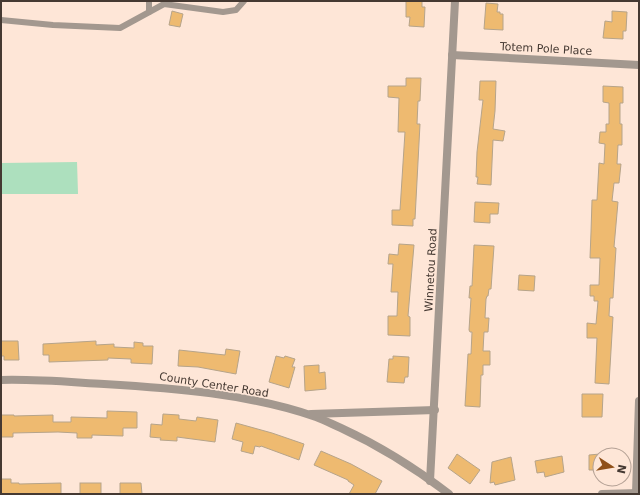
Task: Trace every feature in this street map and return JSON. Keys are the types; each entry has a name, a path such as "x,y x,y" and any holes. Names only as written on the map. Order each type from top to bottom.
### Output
{"street":[{"name":"Winnetou Road","path":"430,480 435,410 455,1"},
{"name":"Totem Pole Place","path":"452,55 639,65"},
{"name":"County Center Road","path":"1,380 132,385 184,390 254,401 316,417 361,437 400,459 449,494"},
{"path":"602,494 637,493 639,401"},
{"path":"305,414 435,410"}],"lane":[{"path":"149,1 149,12"},
{"path":"1,20 53,25 120,28 164,4 223,12 236,10 244,1"}],"green space":[{"path":"77,162 78,194 1,194 1,163"}],"building":[{"path":"406,1 422,1 422,7 425,7 424,27 409,26 410,17 406,17"},
{"path":"486,3 498,4 497,12 503,14 503,30 484,29"},
{"path":"172,11 183,14 180,27 169,25"},
{"path":"612,11 627,12 626,31 623,31 623,39 603,38 605,21 612,22"},
{"path":"406,78 421,78 420,101 418,101 417,124 420,124 415,219 413,219 413,226 392,225 392,210 400,210 405,132 398,132 399,98 388,97 388,86 406,86"},
{"path":"480,81 496,81 493,129 505,131 503,141 493,140 491,185 477,184 478,177 476,177 477,152 483,100 479,100"},
{"path":"603,86 623,87 623,103 620,103 622,145 618,145 617,164 621,164 619,183 614,183 612,201 618,202 614,247 616,248 613,298 610,298 609,316 613,317 609,384 595,383 597,338 587,338 587,323 596,324 598,301 594,301 594,296 590,296 590,285 599,285 600,258 590,258 592,200 597,200 599,163 604,164 605,144 599,143 600,132 606,132 606,124 609,124 609,103 603,102"},
{"path":"475,202 499,203 498,214 490,214 490,223 474,222"},
{"path":"399,244 414,245 408,316 410,317 410,336 388,335 388,316 397,316 398,292 391,292 393,264 388,264 389,254 398,255"},
{"path":"474,245 494,246 491,289 489,289 486,299 485,318 489,318 488,332 484,332 483,351 490,351 490,365 483,365 483,375 481,375 480,407 465,406 468,354 471,354 472,332 469,330 471,298 469,298 470,286 472,286"},
{"path":"519,275 535,276 534,291 518,290"},
{"path":"1,341 18,341 19,360 4,360 4,356 1,356"},
{"path":"96,341 96,345 114,344 114,347 134,348 134,342 143,343 143,346 153,346 152,364 131,363 131,359 108,358 108,360 49,362 49,355 43,355 43,344"},
{"path":"226,349 240,351 236,374 198,367 178,366 179,350 225,355"},
{"path":"276,356 284,358 285,356 295,359 292,367 295,367 289,388 269,382"},
{"path":"393,356 409,357 408,377 405,377 404,383 387,382 389,359 393,359"},
{"path":"319,365 319,373 325,372 326,389 305,391 304,366"},
{"path":"582,394 603,394 602,417 582,417"},
{"path":"107,411 137,412 137,428 123,428 123,436 92,435 92,438 77,438 77,433 58,432 13,433 13,437 1,437 1,415 53,415 53,422 71,422 71,417 107,418"},
{"path":"163,414 179,415 179,419 196,421 197,417 218,420 215,442 177,437 177,441 160,440 161,438 150,437 151,424 162,425"},
{"path":"236,423 304,444 299,460 261,446 255,446 253,454 241,451 243,442 232,439"},
{"path":"321,451 351,464 382,481 375,494 349,494 354,485 348,480 314,465"},
{"path":"457,454 480,470 470,484 448,468"},
{"path":"589,455 592,455 592,470 589,470"},
{"path":"562,456 564,472 545,477 544,472 537,473 535,461"},
{"path":"511,457 515,480 495,485 494,482 490,483 492,462"},
{"path":"1,479 11,479 11,483 19,484 61,483 61,494 1,494"},
{"path":"80,483 101,483 101,494 80,494"},
{"path":"120,483 141,483 142,494 120,494"}]}
